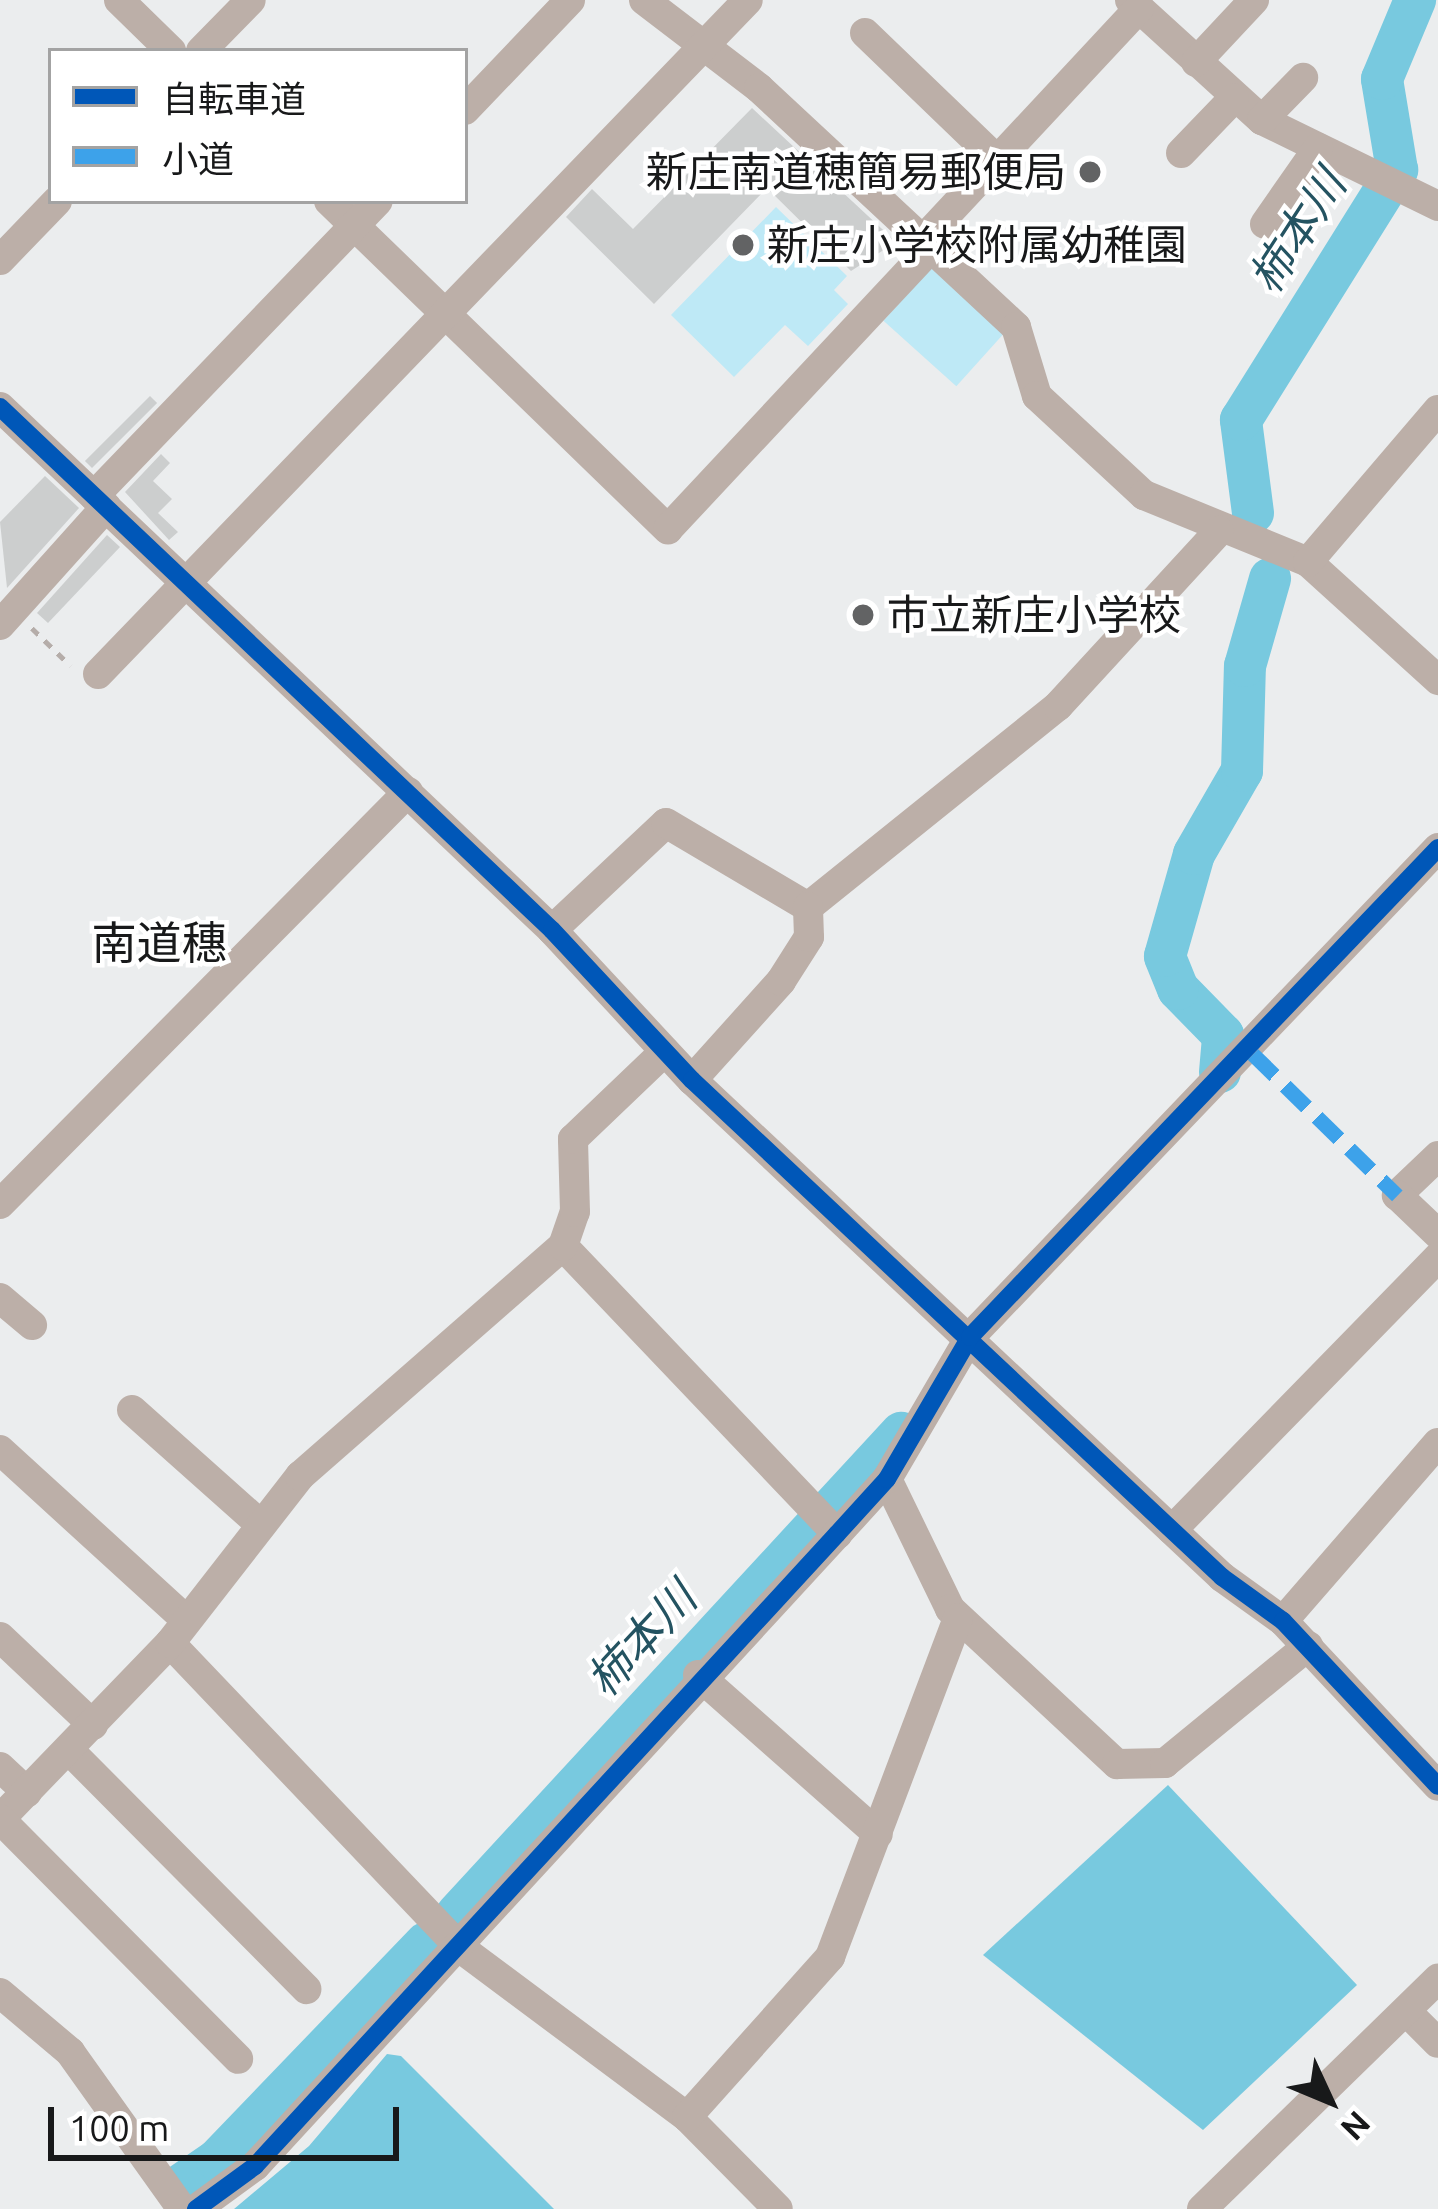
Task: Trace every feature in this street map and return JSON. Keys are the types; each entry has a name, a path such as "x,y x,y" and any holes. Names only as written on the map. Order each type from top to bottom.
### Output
{"street":[{"path":"118,0 168,48"},
{"path":"204,48 250,0"},
{"path":"468,107 571,0"},
{"path":"644,0 700,51 759,88 1024,335 1051,413 1166,511 1308,562 1438,680"},
{"path":"98,674 748,0"},
{"path":"1196,62 1254,0"},
{"path":"332,204 668,529 925,246 1135,4 1262,120 1391,179 1438,206"},
{"path":"865,33 997,160"},
{"path":"1262,120 1303,78"},
{"path":"1181,153 1234,98"},
{"path":"1265,224 1318,148"},
{"path":"0,260 54,204"},
{"path":"7,618 100,502 375,204"},
{"path":"0,407 552,930 692,1080 1172,1530 1283,1621 1438,1786"},
{"path":"1308,562 1438,410"},
{"path":"808,907 1058,706 1219,532"},
{"path":"0,1204 408,792"},
{"path":"552,930 666,824 808,907"},
{"path":"196,2209 255,2166 459,1947 828,1524 887,1479 970,1337 1253,1054 1438,848"},
{"path":"692,1080 781,981 809,937 808,907"},
{"path":"238,2059 0,1819 93,1725 177,1631 260,1526 359,1418 563,1246 575,1212 573,1139 665,1052"},
{"path":"1438,1156 1397,1196 1438,1234"},
{"path":"563,1246 828,1524"},
{"path":"1172,1530 1438,1257"},
{"path":"0,1298 32,1325"},
{"path":"132,1410 260,1526"},
{"path":"1283,1621 1438,1443"},
{"path":"4,1462 177,1631 459,1947 687,2117 778,2209"},
{"path":"887,1479 958,1618 1117,1765 1165,1763 1308,1646"},
{"path":"687,2117 830,1957 958,1618"},
{"path":"0,1637 93,1725"},
{"path":"698,1676 878,1834"},
{"path":"69,1750 305,1989"},
{"path":"0,1767 27,1792"},
{"path":"1202,2209 1438,1979"},
{"path":"0,1993 70,2052 182,2209"},
{"path":"1406,2011 1438,2043"}],"path":[{"path":"7,618 80,675 98,674"}],"shaded area":[{"path":"776,207 847,276 834,290 848,304 808,346 785,325 734,377 671,315"},
{"path":"931,268 1004,334 956,386 883,321"}],"water":[{"path":"1168,1785 1357,1985 1203,2130 983,1955"},
{"path":"387,2054 401,2056 554,2209 234,2209 309,2146"}],"building":[{"path":"752,108 896,242 851,271 767,188 654,304 566,217 592,189 633,229"},
{"path":"150,396 157,403 92,468 85,461"},
{"path":"161,454 170,463 153,481 172,499 158,513 178,532 169,540 125,492"},
{"path":"45,476 79,508 7,588 0,522"},
{"path":"107,535 120,547 48,623 37,613"}],"waterway":[{"name":"柿本川","path":"1253,513 1241,420 1397,170 1382,79 1415,0"},
{"name":"柿本川","path":"1220,1072 1223,1035 1178,989 1165,956 1194,854 1242,771 1245,666 1270,579"},
{"name":"柿本川","path":"457,1914 901,1433"},
{"name":"柿本川","path":"179,2186 217,2160 426,1943"}],"marked path":[{"path":"1253,1054 1397,1195"}],"cycle path":[{"path":"0,407 552,930 692,1080 1222,1577 1283,1621 1438,1786"},
{"path":"196,2209 255,2166 837,1534 887,1479 970,1337 1438,848"}],"place":[{"name":"新庄南道穂簡易郵便局","path":"1090,172"},
{"name":"新庄小学校附属幼稚園","path":"743,245"},
{"name":"市立新庄小学校","path":"863,615"}],"district":[{"name":"南道穗","path":"159,943"}]}
